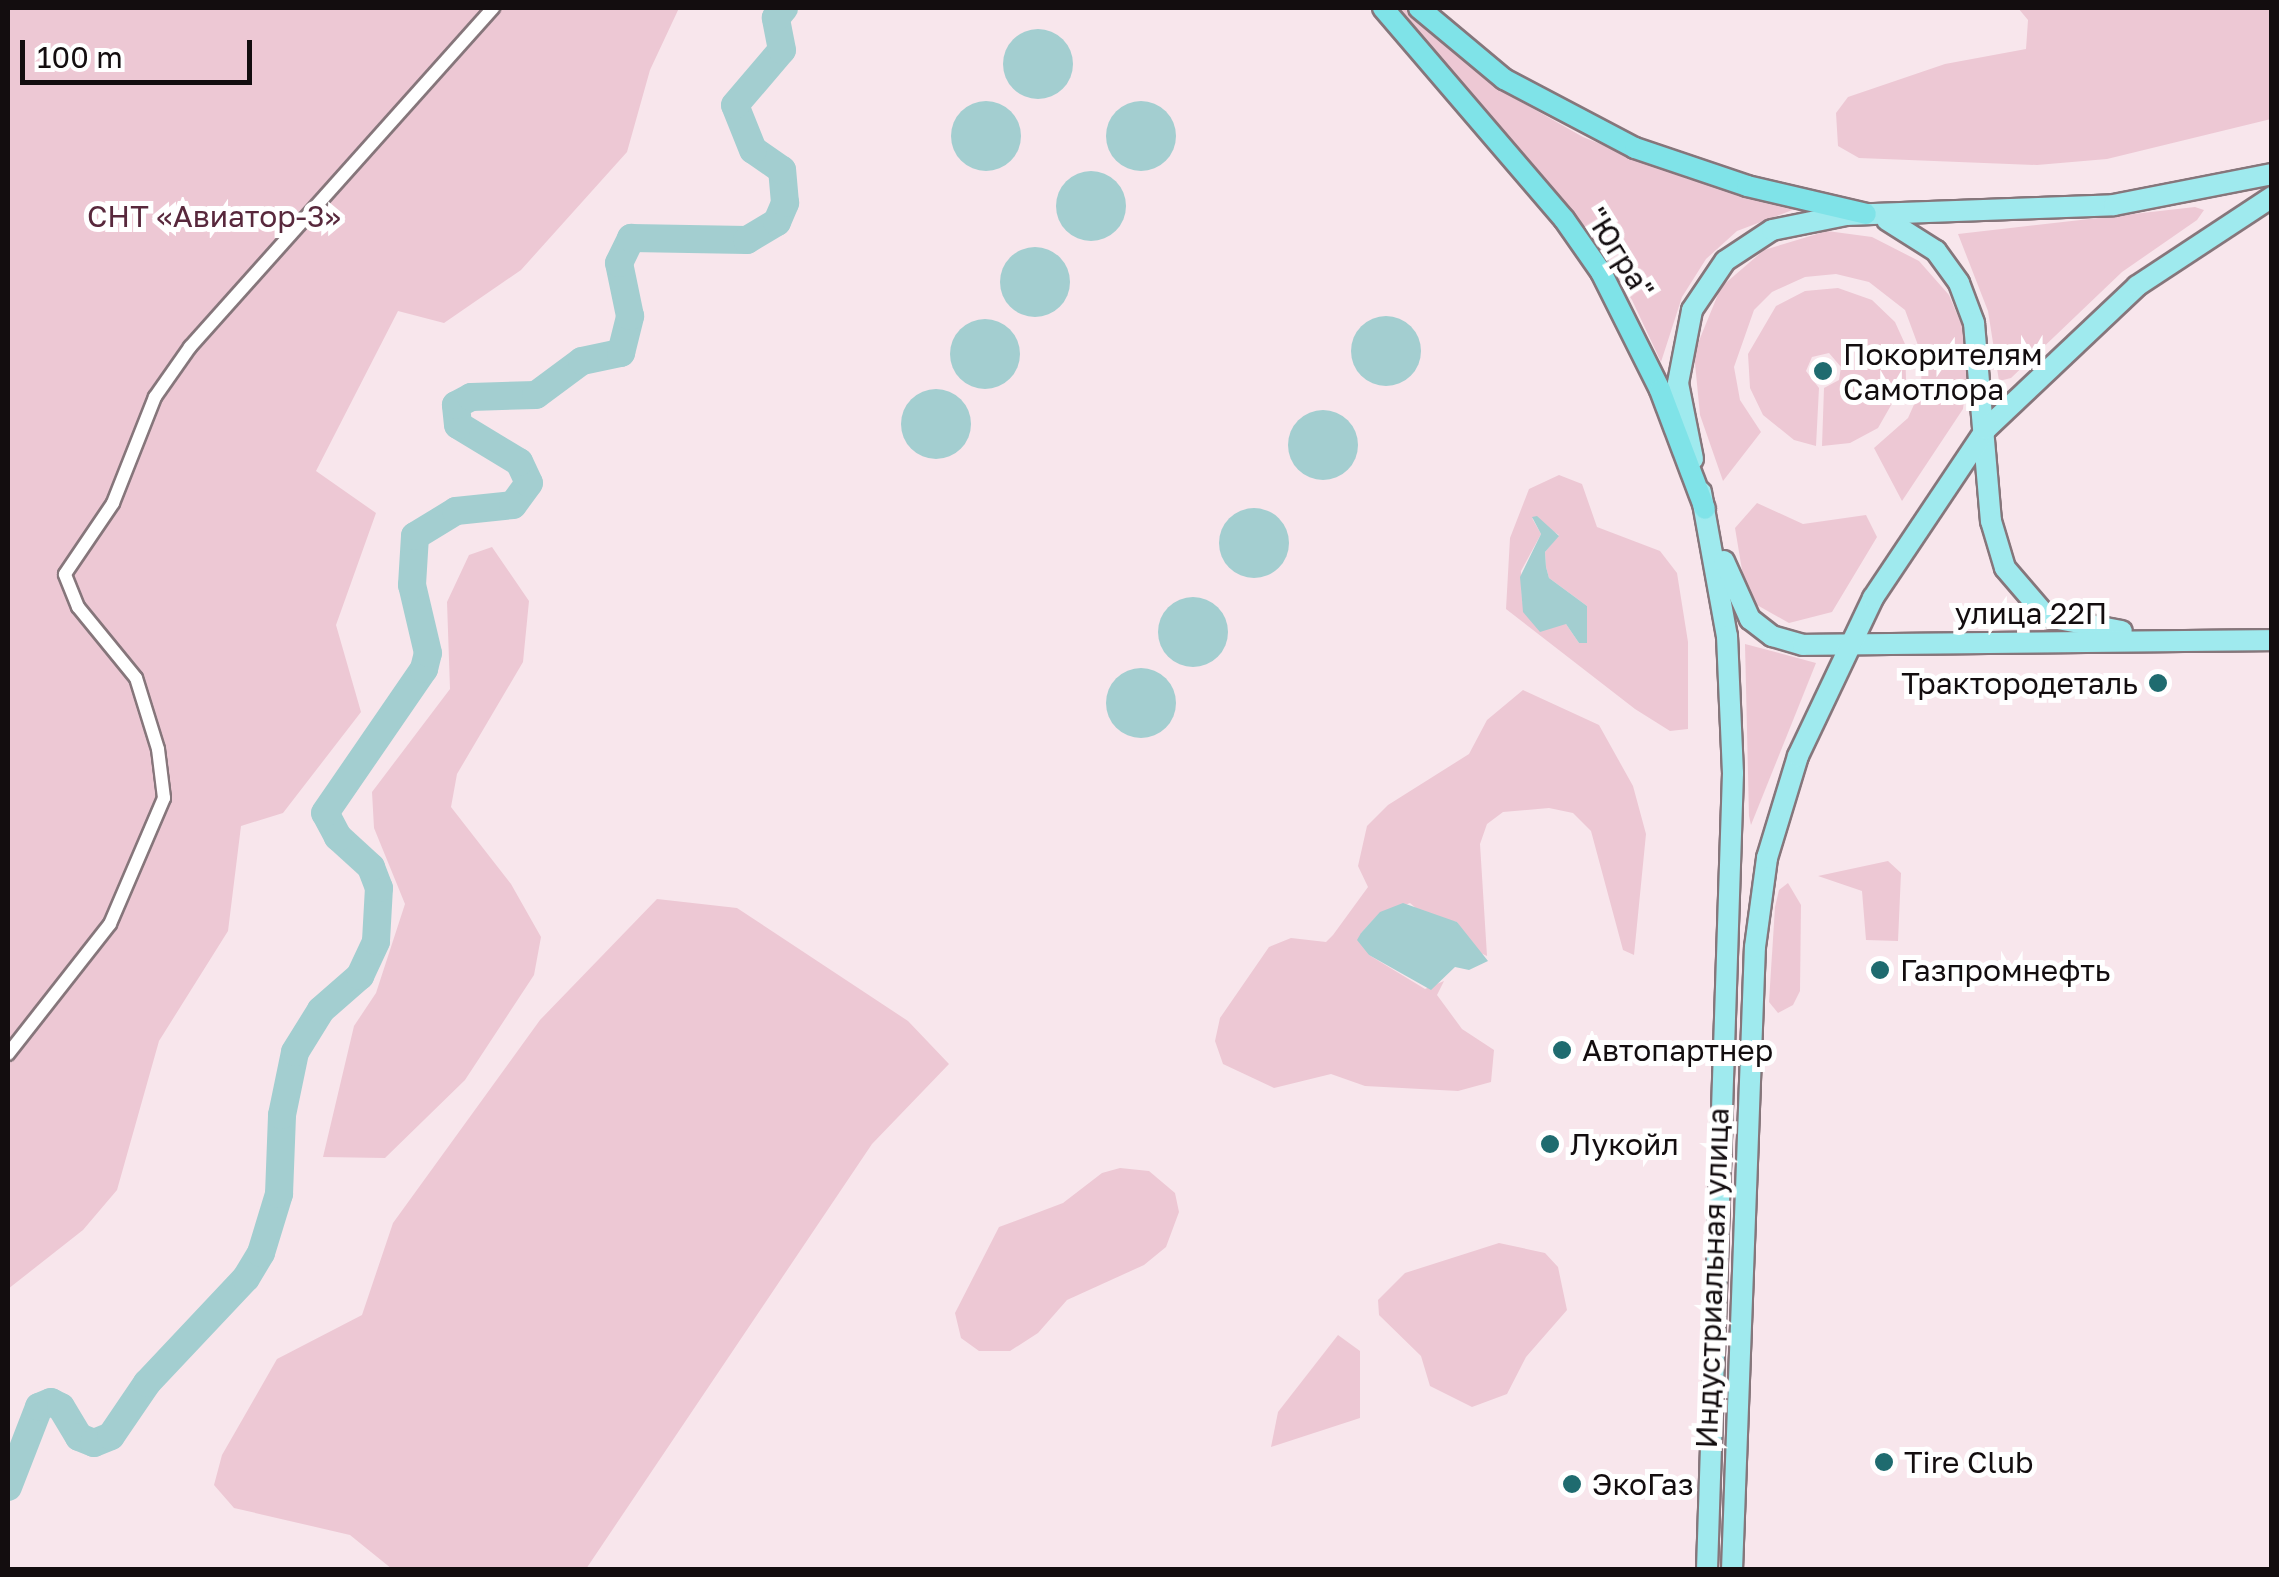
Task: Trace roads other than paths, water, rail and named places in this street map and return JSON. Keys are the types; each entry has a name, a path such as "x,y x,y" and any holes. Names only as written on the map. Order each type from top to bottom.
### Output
{"highway":[{"name":"\"Югра\"","path":"1383,8 1564,219 1601,272 1660,390 1704,508"},
{"path":"1419,8 1504,79 1635,148 1747,186 1866,214"}],"main road":[{"path":"1704,508 1688,437 1680,349 1712,276 1740,249 1772,230 1866,214 2114,205 2272,174"},
{"name":"Индустриальная улица","path":"1732,1570 1758,914 1783,799 1847,646 1914,530 1986,428 2137,286 2272,197"},
{"name":"улица 22П","path":"1866,214 1918,235 1959,283 1979,345 1996,548 2028,602 2048,617 2085,628 2215,639"},
{"name":"улица 22П","path":"1704,508 1750,619 1786,642 1847,646 2272,640"},
{"name":"Индустриальная улица","path":"1704,508 1728,646 1733,773 1707,1570"}],"street":[{"path":"8,1054 110,924 164,798 161,762 136,678 78,607 65,574 112,503 155,398 190,347 492,8"}],"water":[{"path":"1038,29 1052,31 1063,39 1071,50 1071,78 1063,89 1052,97 1038,99 1024,97 1013,89 1005,78 1003,64 1005,50 1013,39 1024,31"},
{"path":"986,101 1000,103 1011,111 1019,122 1019,150 1011,161 1000,169 986,171 972,169 961,161 953,150 951,136 953,122 961,111 972,103"},
{"path":"1141,101 1155,103 1166,111 1174,122 1174,150 1166,161 1155,169 1141,171 1127,169 1116,161 1108,150 1106,136 1108,122 1116,111 1127,103"},
{"path":"1091,171 1105,173 1116,181 1124,192 1124,220 1116,231 1105,239 1091,241 1077,239 1066,231 1058,220 1056,206 1058,192 1066,181 1077,173"},
{"path":"1035,247 1049,249 1060,257 1068,268 1068,296 1060,307 1049,315 1035,317 1021,315 1010,307 1002,296 1000,282 1002,268 1010,257 1021,249"},
{"path":"1386,316 1411,326 1421,351 1411,376 1386,386 1361,376 1351,351 1361,326"},
{"path":"985,319 999,321 1010,329 1018,340 1018,368 1010,379 999,387 985,389 971,387 960,379 952,368 950,354 952,340 960,329 971,321"},
{"path":"936,389 950,391 961,399 969,410 969,438 961,449 950,457 936,459 922,457 911,449 903,438 901,424 903,410 911,399 922,391"},
{"path":"1323,410 1348,420 1358,445 1348,470 1323,480 1298,470 1288,445 1298,420"},
{"path":"1254,508 1279,518 1289,543 1279,568 1254,578 1229,568 1219,543 1229,518"},
{"path":"1537,516 1559,536 1545,552 1549,578 1587,606 1587,643 1579,643 1566,624 1540,632 1523,612 1520,577 1541,534 1532,517"},
{"path":"1193,597 1218,607 1228,632 1218,657 1193,667 1168,657 1158,632 1168,607"},
{"path":"1141,668 1166,678 1176,703 1166,728 1141,738 1116,728 1106,703 1116,678"},
{"path":"1403,903 1457,922 1488,961 1469,970 1455,967 1431,990 1369,955 1357,940 1361,933 1380,912"}],"waterway":[{"path":"8,1487 39,1407 51,1402 61,1407 79,1437 94,1443 111,1436 147,1383 246,1278 261,1253 279,1194 282,1115 295,1052 321,1010 360,976 376,941 379,888 371,867 338,837 325,813 424,669 428,653 412,585 415,536 456,511 513,505 529,483 519,462 458,425 456,405 471,397 536,395 582,361 621,353 630,316 619,263 631,238 747,240 777,222 785,203 782,170 753,150 735,105 782,50 776,18 784,8"}],"place":[{"name":"Покорителям Самотлора","path":"1823,371"},
{"name":"Трактородеталь","path":"2158,683"},
{"name":"Газпромнефть","path":"1880,970"},
{"name":"Автопартнер","path":"1562,1050"},
{"name":"Лукойл","path":"1550,1144"},
{"name":"Tire Club","path":"1884,1462"},
{"name":"ЭкоГаз","path":"1572,1484"}],"park label":[{"name":"СНТ «Авиатор-3»","path":"214,216"}]}
